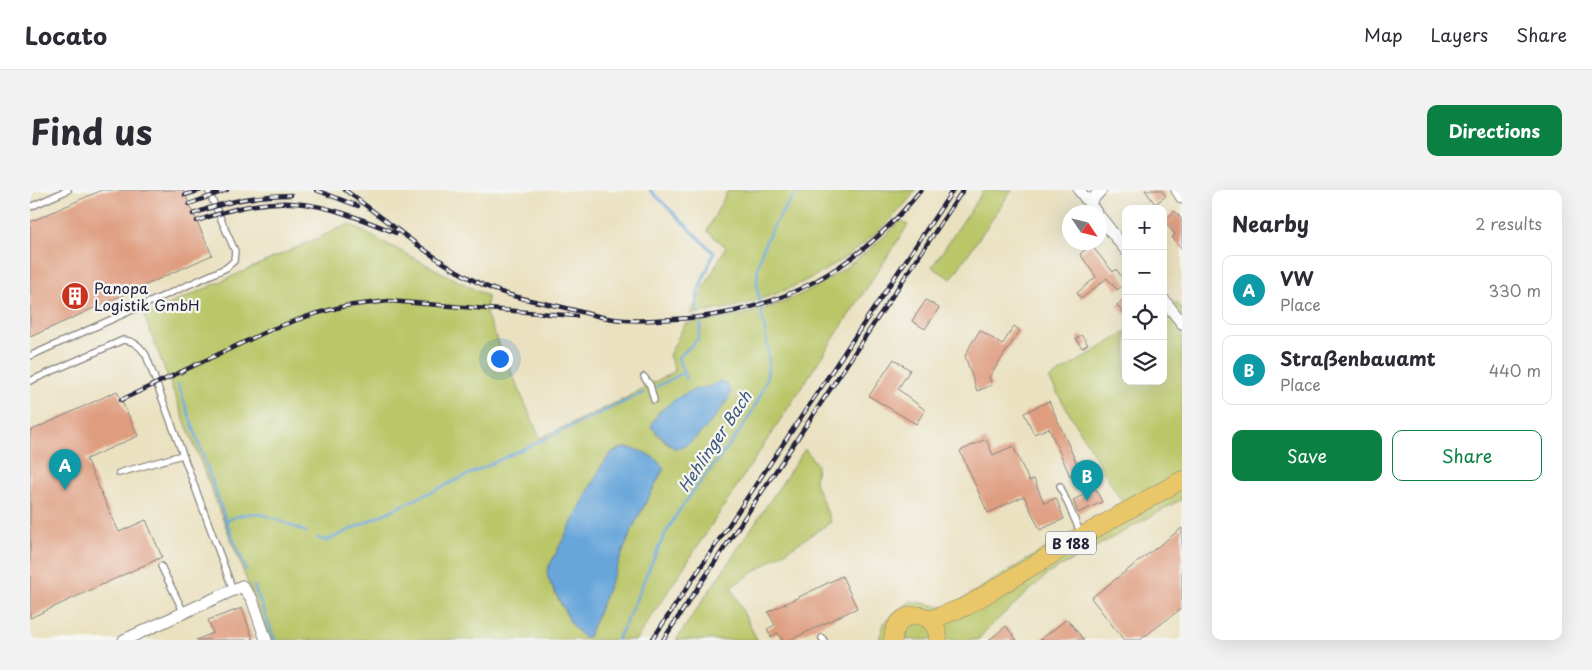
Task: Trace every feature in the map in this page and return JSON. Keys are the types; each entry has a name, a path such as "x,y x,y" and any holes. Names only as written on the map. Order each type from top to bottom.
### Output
{"main road":[{"name":"B 188","path":"930,620 967,606 1082,536 1182,480"},
{"name":"B 188","path":"938,639 949,623 967,606"},
{"path":"893,640 895,627 904,618 917,615 930,620 934,625 938,639"}],"street":[{"path":"1079,190 1091,205"},
{"path":"1094,205 1101,190"},
{"path":"1177,190 1182,198"},
{"path":"1107,226 1122,245"},
{"path":"1167,304 1182,323"},
{"path":"124,640 146,635 184,613 242,586 252,599 266,640"}],"lane":[{"path":"30,207 68,190"},
{"path":"30,356 226,268 234,262 235,251 208,190"},
{"path":"30,381 110,344 123,340 132,341 146,355 233,590"},
{"path":"644,377 650,385 654,400"},
{"path":"119,473 182,455"},
{"path":"1060,486 1082,536"},
{"path":"161,566 184,613"}],"green space":[{"path":"728,190 916,190 895,215 871,238 844,258 816,275 786,290 754,301 690,314 726,247 707,231"},
{"path":"984,190 1012,190 951,279 932,267"},
{"path":"901,220 908,225 636,640 270,640 144,316 349,224 487,296 486,314 540,438 622,400 675,371 669,355 685,324 745,314 774,306 814,288 833,276 869,250","holes":["720,381 727,402 692,441 675,449 656,434 658,412 690,392 706,389","630,448 664,468 633,527 595,620 583,637 572,625 548,579 617,449"]},
{"path":"1176,302 1182,309 1182,499 1049,573 985,631 978,640 879,640 885,621 911,601 948,608 1122,502 1049,379 1122,334 1122,385 1167,385 1167,308"},
{"path":"805,449 817,465 815,482 831,522 731,587 757,640 676,640"}],"water":[{"path":"720,381 727,384 731,393 707,427 690,443 675,449 651,427 653,421 662,410 679,397"},
{"path":"623,448 635,449 646,453 656,459 664,468 633,527 590,633 588,637 583,637 572,625 548,578 547,570 601,467 611,453"}],"building":[{"name":"Panopa Logistik GmbH","path":"102,190 183,190 212,255 30,337 30,222"},
{"path":"1145,190 1161,190 1166,196 1155,204"},
{"path":"1175,211 1182,220 1182,249 1172,237 1175,235 1167,224 1167,218"},
{"path":"1085,250 1095,250 1113,272 1116,269 1122,277 1122,286 1117,290 1107,278 1081,299 1077,293 1096,277 1080,254"},
{"path":"926,300 939,308 925,329 912,321"},
{"path":"1122,301 1122,311 1117,305"},
{"path":"1014,326 1020,331 989,377 992,385 977,391 965,356 971,344 980,330 1002,345"},
{"path":"1081,335 1088,344 1082,348 1076,339"},
{"path":"894,359 910,370 898,389 925,410 916,424 869,396"},
{"path":"117,391 138,436 86,459 119,532 146,520 162,557 30,618 30,431"},
{"path":"1049,401 1080,471 1070,476 1049,428 1034,434 1024,413"},
{"path":"986,439 993,455 1013,446 1029,481 1034,479 1044,503 1056,498 1064,519 1040,530 1024,496 988,513 960,451"},
{"path":"1096,489 1102,502 1078,513 1073,500"},
{"path":"1182,528 1182,608 1140,640 1124,640 1091,598"},
{"path":"842,576 857,608 790,640 782,640 778,633 771,637 767,629 775,625 768,612"},
{"path":"242,608 253,640 196,640 213,633 208,620"},
{"path":"1067,619 1084,640 1040,640"},
{"path":"1006,626 1017,640 989,640"}],"waterway":[{"path":"650,190 714,253 697,294 697,311"},
{"name":"Hehlinger Bach","path":"617,640 668,529 688,498 735,438 763,389 769,362 758,295 758,268 770,232 799,190"},
{"path":"686,379 678,358 698,339 701,324"},
{"path":"656,387 683,373"},
{"path":"178,384 226,521 246,570"},
{"path":"318,538 326,541 643,393"},
{"path":"226,521 237,516 257,514 276,519 306,532"},
{"path":"254,586 275,640"}],"railway":[{"path":"185,195 201,190"},
{"path":"189,204 227,190"},
{"path":"316,190 358,206"},
{"path":"345,190 443,263 489,288 520,298 601,317 636,321 712,315 747,308 781,297 812,283 842,265 870,243 921,190"},
{"path":"652,640 953,190"},
{"path":"663,640 963,190"},
{"path":"193,214 241,200 291,195"},
{"path":"197,221 252,206 298,203 343,213 396,233"},
{"path":"121,400 272,329 314,314 345,306 389,301 576,316"}],"place":[{"name":"Panopa Logistik GmbH","path":"75,296"},
{"name":"VW","path":"65,490"},
{"name":"Straßenbauamt","path":"1087,501"}]}
